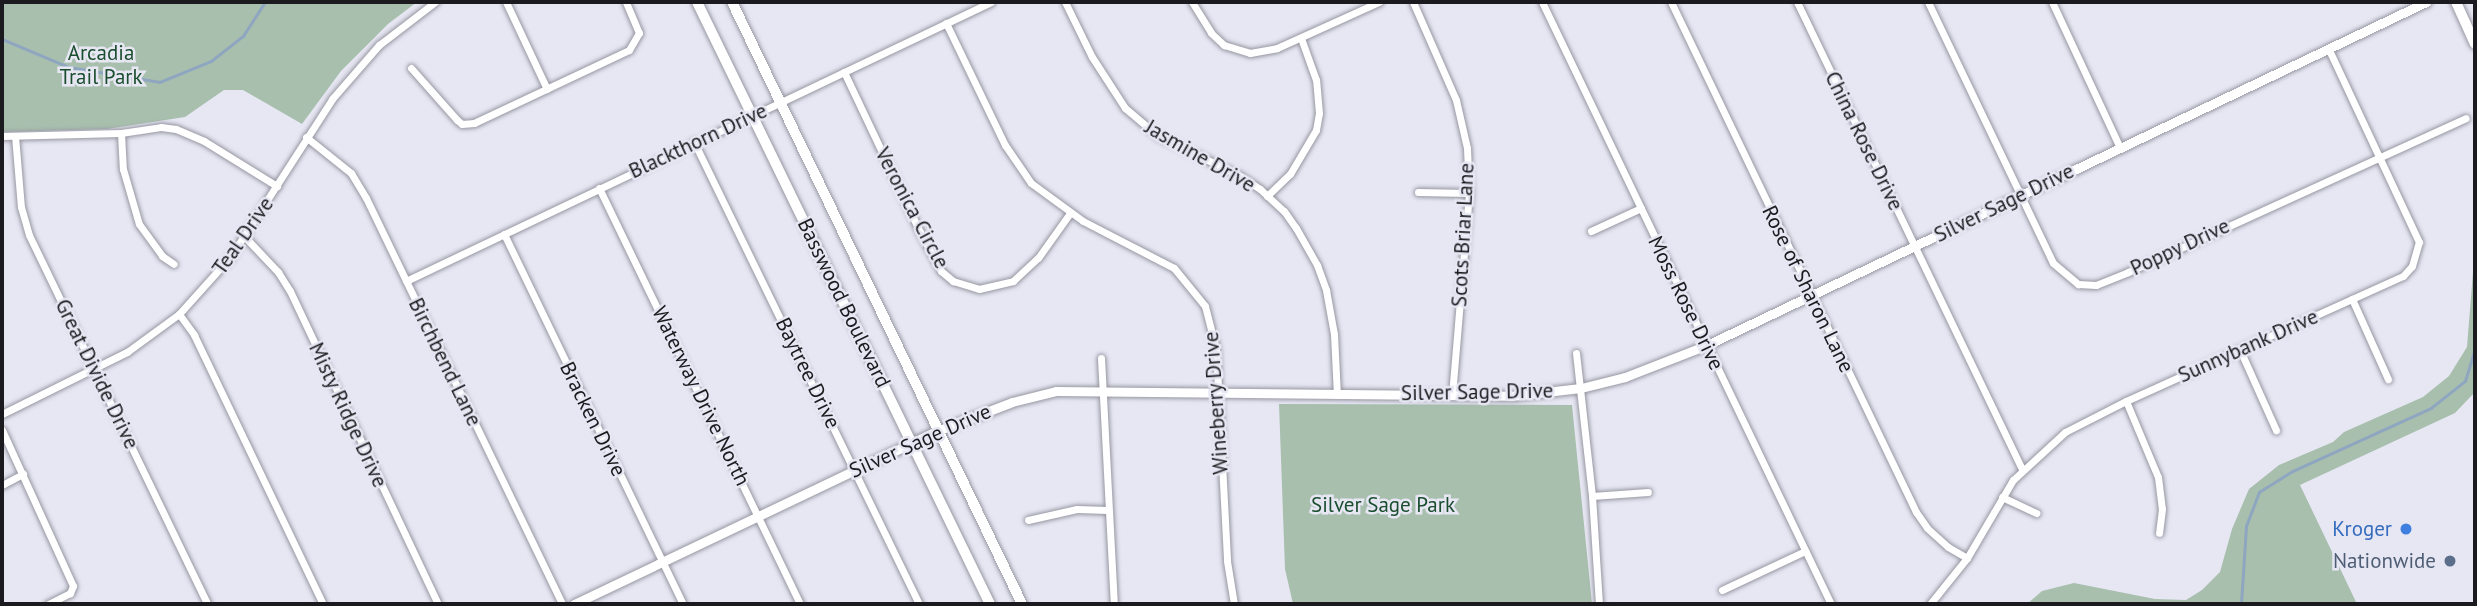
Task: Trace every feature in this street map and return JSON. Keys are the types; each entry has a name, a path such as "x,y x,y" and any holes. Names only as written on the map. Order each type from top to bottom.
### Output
{"main road":[{"name":"Basswood Boulevard","path":"697,2 990,604"},
{"name":"Basswood Boulevard","path":"732,2 1022,604"},
{"path":"2456,2 2475,44"}],"street":[{"name":"Teal Drive","path":"2,414 127,352 179,314 215,277 332,99 379,45 435,2"},
{"path":"506,2 547,89"},
{"path":"411,68 462,124 474,123 629,50 637,39 636,22 626,2"},
{"name":"Blackthorn Drive","path":"406,281 991,2"},
{"name":"Jasmine Drive","path":"1065,2 1104,77 1125,108 1157,135 1240,176 1267,195 1296,228 1317,265 1326,290 1334,334 1337,395"},
{"path":"1192,2 1211,33 1224,45 1237,50 1261,52 1301,38 1379,2"},
{"name":"Scots Briar Lane","path":"1413,2 1456,100 1466,148 1469,193 1452,395"},
{"name":"Moss Rose Drive","path":"1542,2 1831,604"},
{"name":"Rose of Sharon Lane","path":"1671,2 1916,512 1927,528 1948,547 1967,558"},
{"name":"China Rose Drive","path":"1797,2 2022,469"},
{"path":"1928,2 2020,196"},
{"path":"2052,2 2120,148"},
{"name":"Silver Sage Drive","path":"573,604 912,442 1023,399 1056,391 1511,396 1581,388 1625,377 1707,345 2426,2"},
{"name":"Wineberry Drive","path":"946,23 1005,145 1031,183 1070,213 1174,268 1198,294 1210,322 1216,349 1216,393 1227,561 1234,604"},
{"path":"1267,195 1300,161 1316,130 1317,87 1301,38"},
{"name":"Sunnybank Drive","path":"1930,604 1967,558 2022,469 2065,432 2126,401 2403,275 2417,255 2418,243 2328,48"},
{"name":"Veronica Circle","path":"844,72 920,232 941,271 953,281 979,289 1013,281 1038,258 1070,213"},
{"path":"2377,156 2466,118"},
{"path":"2,136 121,133 161,127 188,132 277,186"},
{"path":"121,133 123,169 139,224 162,256 174,264"},
{"name":"Great Divide Drive","path":"15,136 24,222 207,604"},
{"name":"Birchbend Lane","path":"306,137 352,173 562,604"},
{"name":"Baytree Drive","path":"694,142 919,604"},
{"name":"Poppy Drive","path":"2020,196 2053,263 2066,276 2088,286 2128,272 2377,156"},
{"name":"Waterway Drive North","path":"599,188 800,604"},
{"path":"1418,192 1469,193"},
{"path":"1591,231 1641,208"},
{"name":"Bracken Drive","path":"504,234 683,604"},
{"name":"Misty Ridge Drive","path":"244,236 278,272 290,291 438,604"},
{"path":"2352,299 2388,379"},
{"path":"179,314 194,335 323,604"},
{"path":"2240,350 2276,430"},
{"path":"1576,353 1592,496 1599,604"},
{"path":"1101,358 1114,604"},
{"path":"2126,401 2158,477 2162,509 2159,533"},
{"path":"2,430 73,586 70,593 48,604"},
{"path":"2,485 23,474"},
{"path":"1592,496 1648,492"},
{"path":"2002,498 2036,513"},
{"path":"1028,520 1077,509 1107,510"},
{"path":"1722,590 1805,551"}],"green space":[{"name":"Arcadia Trail Park","path":"2,2 417,2 388,24 341,71 302,124 243,90 224,90 185,117 107,129 2,132"},
{"path":"2475,247 2475,392 2455,413 2300,485 2357,604 2027,604 2042,591 2074,583 2155,599 2186,600 2202,590 2220,572 2232,529 2249,489 2279,465 2333,442 2344,432 2423,397 2449,376 2467,347"},
{"name":"Silver Sage Park","path":"1279,404 1572,405 1592,604 1293,604 1285,569"}],"waterway":[{"path":"2,39 69,67 160,82 211,61 243,36 265,2"},
{"path":"2241,604 2246,526 2259,492 2293,471 2431,408 2465,381 2475,348"}],"place":[{"name":"Kroger","path":"2406,529"},
{"name":"Nationwide","path":"2450,561"}]}
